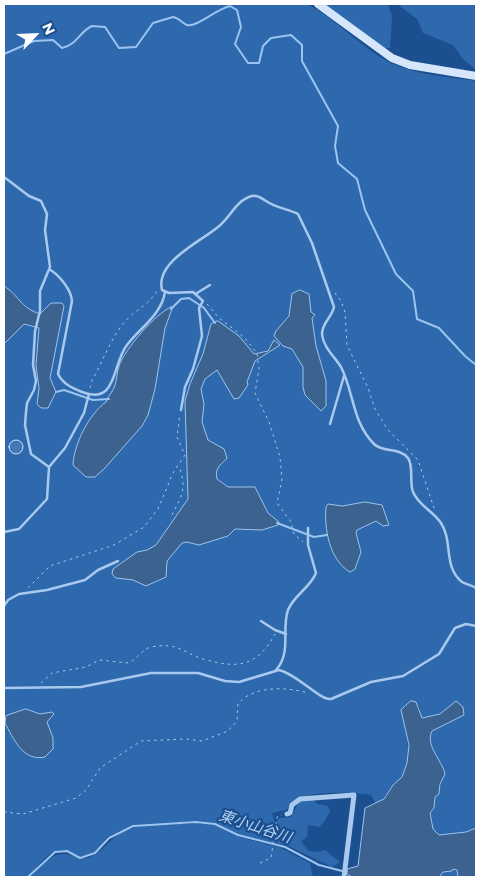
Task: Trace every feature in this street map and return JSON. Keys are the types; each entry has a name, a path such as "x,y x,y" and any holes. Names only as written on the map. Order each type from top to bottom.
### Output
{"main road":[{"path":"318,4 392,58 410,65 476,76"}],"street":[{"path":"286,814 290,813 292,804 300,798 354,795 344,877"}],"lane":[{"path":"4,177 29,196 41,201 46,208 45,230 49,269 40,292 39,313 35,327 33,365 36,381 34,390 27,403 25,424 31,454 49,467"},
{"path":"49,269 57,275 70,293 72,300 58,374 70,386 89,395 102,393 110,387 125,347 153,316 163,291 162,276 175,258 218,227 237,205 255,196 294,212 301,217 334,307 323,328 322,335 326,346 344,376 352,405 364,431 378,448 398,452 408,458 411,468 410,483 415,496 438,519 445,533 449,559 454,572 463,583 476,588"},
{"path":"197,293 210,285"},
{"path":"163,291 189,291 197,293 203,302 199,308 202,336 193,369 185,387 181,410"},
{"path":"330,424 336,411 341,382 344,376"},
{"path":"4,532 19,528 44,504 48,494 49,467 65,448 88,404 89,395"},
{"path":"275,670 280,665 286,647 288,611 294,599 312,581 316,573 308,544 308,528"},
{"path":"4,606 13,597 24,593 47,590 85,580 98,570 118,561"},
{"path":"261,620 277,632 286,634"},
{"path":"4,688 81,687 151,673 193,672 225,682 239,682 275,670 285,671 298,678 320,696 331,699 371,682 403,676 439,654 455,628 466,624 476,626"}],"path":[{"path":"328,289 337,296 344,306 347,345 368,388 378,416 396,439 418,460 438,519"},
{"path":"89,395 92,380 119,330 129,317 148,304 157,290 163,291"},
{"path":"203,302 219,318 244,337 257,353 259,369 255,393 269,422 280,457 282,480 277,503 292,525 294,534 308,544"},
{"path":"24,593 41,572 50,566 114,545 144,526 158,509 185,455 177,437 181,410"},
{"path":"172,515 184,491 184,480 179,465"},
{"path":"37,688 52,673 86,667 99,660 129,663 150,647 176,646 204,659 229,664 242,663 254,660 269,647 277,632"},
{"path":"4,812 23,814 76,798 86,790 100,768 141,741 186,739 202,741 228,731 237,721 238,704 249,695 287,688 320,696"},
{"path":"260,863 271,858 277,818 286,814"}],"shaded area":[{"path":"4,4 307,4 329,18 371,51 393,64 423,73 476,81 476,828 466,832 439,835 432,829 430,813 434,808 435,797 439,794 444,769 433,752 430,735 456,701 440,714 422,718 419,715 420,707 411,701 402,708 408,743 406,768 401,778 393,784 384,798 376,804 371,795 322,793 303,796 293,801 286,810 272,813 275,824 279,818 291,817 300,800 313,799 317,804 328,806 330,811 324,822 319,827 308,825 307,837 301,841 309,851 325,850 340,862 332,867 288,846 240,835 216,823 197,821 132,825 107,837 97,851 79,857 70,852 56,851 50,854 27,877 4,877"},
{"path":"324,4 388,4 392,16 390,48 384,48"},
{"path":"397,4 476,4 476,70 463,59 453,45 423,33 417,19"},
{"path":"4,286 24,305 40,314 51,303 62,303 64,306 50,378 56,392 48,408 41,408 37,404 39,388 36,366 39,328 24,324 4,344"},
{"path":"300,290 309,294 311,312 315,315 312,318 316,346 326,381 326,406 321,411 305,395 303,367 292,349 283,346 274,336 289,316 292,294"},
{"path":"171,307 148,415 142,426 104,469 95,477 86,477 73,465 79,439 88,422 106,402 113,390 119,366 127,351 149,324"},
{"path":"218,321 239,336 254,354 268,351 274,340 280,345 255,361 247,382 248,385 239,398 234,399 217,370 205,379 201,389 204,404 202,422 208,440 224,449 227,458 218,468 217,479 228,487 255,487 268,513 279,522 278,525 262,530 235,529 228,536 199,545 187,542 182,543 167,561 166,577 146,586 133,580 116,578 112,574 113,569 137,552 147,550 156,545 188,499 185,401 203,354 211,324"},
{"path":"365,502 382,505 389,525 383,526 376,521 357,530 356,533 361,552 355,569 350,572 337,560 329,542 326,507 328,504 342,506"},
{"path":"411,701 416,702 422,718 440,714 456,701 463,707 464,715 432,731 430,737 432,748 445,774 440,784 439,794 435,797 434,808 430,813 433,829 439,835 466,832 476,828 476,877 458,877 457,870 453,869 452,871 443,872 439,877 352,877 347,874 347,869 358,866 365,808 384,799 393,785 402,777 407,763 409,745 401,710"},
{"path":"26,709 40,714 52,712 54,714 47,722 53,738 53,749 45,757 37,758 31,756 20,748 5,723 6,716"},
{"path":"197,823 216,825 240,837 281,848 310,863 313,877 30,877 46,861 54,856 66,854 81,858 90,857 99,852 119,834 132,828 150,825"},
{"path":"452,868 457,870 458,877 439,877 443,872 452,871"}],"building":[{"path":"13,440 19,440 23,447 19,454 13,454 9,450 9,444"}],"waterway":[{"path":"4,54 34,41 53,40 62,48 71,44 92,26 105,27 119,48 136,47 153,23 173,17 187,25 196,24 219,10 230,6 237,10 241,27 235,44 248,63 259,63 263,46 271,38 291,35 302,45 302,61 338,126 335,146 338,163 357,179 365,210 396,274 413,291 417,319 439,328 476,365"},
{"path":"171,309 181,299 189,298 204,308 215,323"},
{"path":"56,392 64,390 93,400 109,399"},
{"path":"277,523 314,537 327,535"},
{"name":"東小山谷川","path":"28,877 55,852 67,851 80,858 95,853 109,838 133,826 196,822 215,824 238,835 285,847 319,865 342,871"}]}
